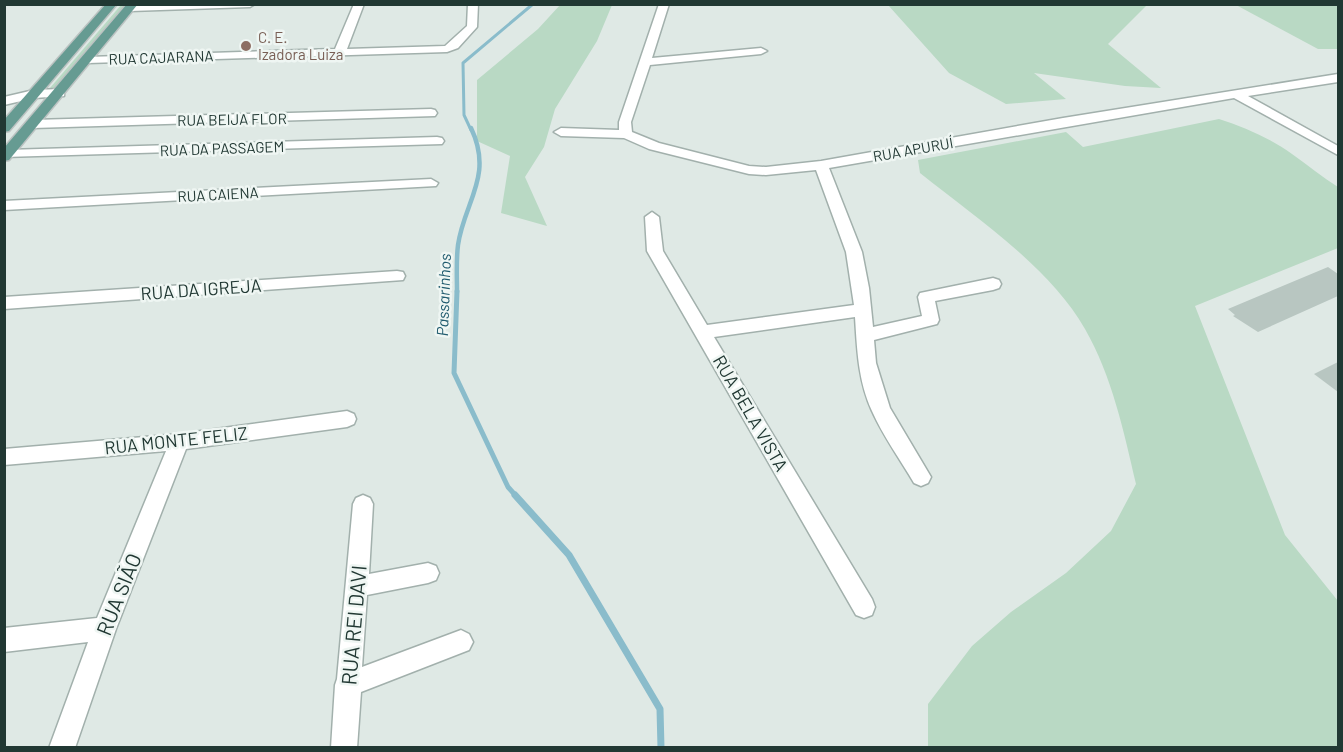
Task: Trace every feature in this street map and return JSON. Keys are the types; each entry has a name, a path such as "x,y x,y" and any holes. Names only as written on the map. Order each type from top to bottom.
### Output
{"main road":[{"path":"4,128 112,4"},
{"path":"6,156 132,6"}],"street":[{"path":"132,6 250,4"},
{"path":"340,51 359,4"},
{"name":"RUA CAJARANA","path":"88,60 450,48 472,27 473,4"},
{"path":"561,132 626,134 625,122 647,62 664,4"},
{"path":"647,62 761,51"},
{"name":"RUA APURUÍ","path":"626,134 654,146 749,170 766,171 821,165 1338,78"},
{"path":"4,100 34,94 60,93"},
{"path":"1235,94 1338,151"},
{"name":"RUA BEIJA FLOR","path":"33,124 431,113"},
{"name":"RUA DA PASSAGEM","path":"6,156 438,141"},
{"path":"821,165 854,252 863,310 863,336 867,363 881,410 921,477"},
{"name":"RUA CAIENA","path":"4,206 431,183"},
{"name":"RUA BELA VISTA","path":"652,216 655,251 864,607"},
{"name":"RUA DA IGREJA","path":"4,303 397,276"},
{"path":"863,336 932,320 926,297 993,284"},
{"path":"704,332 863,310"},
{"name":"RUA MONTE FELIZ","path":"4,457 179,442 347,418"},
{"name":"RUA SIÃO","path":"62,747 104,629 179,442"},
{"name":"RUA REI DAVI","path":"344,747 347,685 363,504"},
{"path":"356,587 428,573"},
{"path":"4,640 104,629"},
{"path":"347,685 461,642"}],"green space":[{"path":"121,5 129,5 57,89 50,88"},
{"path":"560,5 612,5 597,41 555,109 544,147 525,177 547,226 501,213 510,156 477,141 477,80 538,29"},
{"path":"888,5 1147,5 1108,44 1161,88 1125,86 1034,73 1066,99 1006,104 949,73"},
{"path":"1236,5 1338,5 1338,49 1318,49"},
{"path":"1219,119 1247,129 1275,143 1338,187 1338,248 1195,306 1285,535 1338,601 1338,747 928,747 928,704 972,646 1011,612 1066,573 1111,531 1136,484 1122,424 1103,366 1085,329 1070,306 1052,284 1010,244 920,173 918,160 1066,132 1083,147"}],"building":[{"path":"1328,267 1338,274 1338,296 1258,332 1233,316 1235,315 1228,309"},
{"path":"1338,362 1338,392 1314,374"}],"waterway":[{"name":"Passarinhos","path":"471,130 464,115 463,63 533,4"},
{"name":"Passarinhos","path":"457,291 458,245 479,175 480,160 471,128"},
{"path":"457,291 454,373 508,487 516,496"},
{"path":"515,495 569,555 660,709 661,748"}],"place":[{"name":"C. E. Izadora Luiza","path":"246,46"}]}
